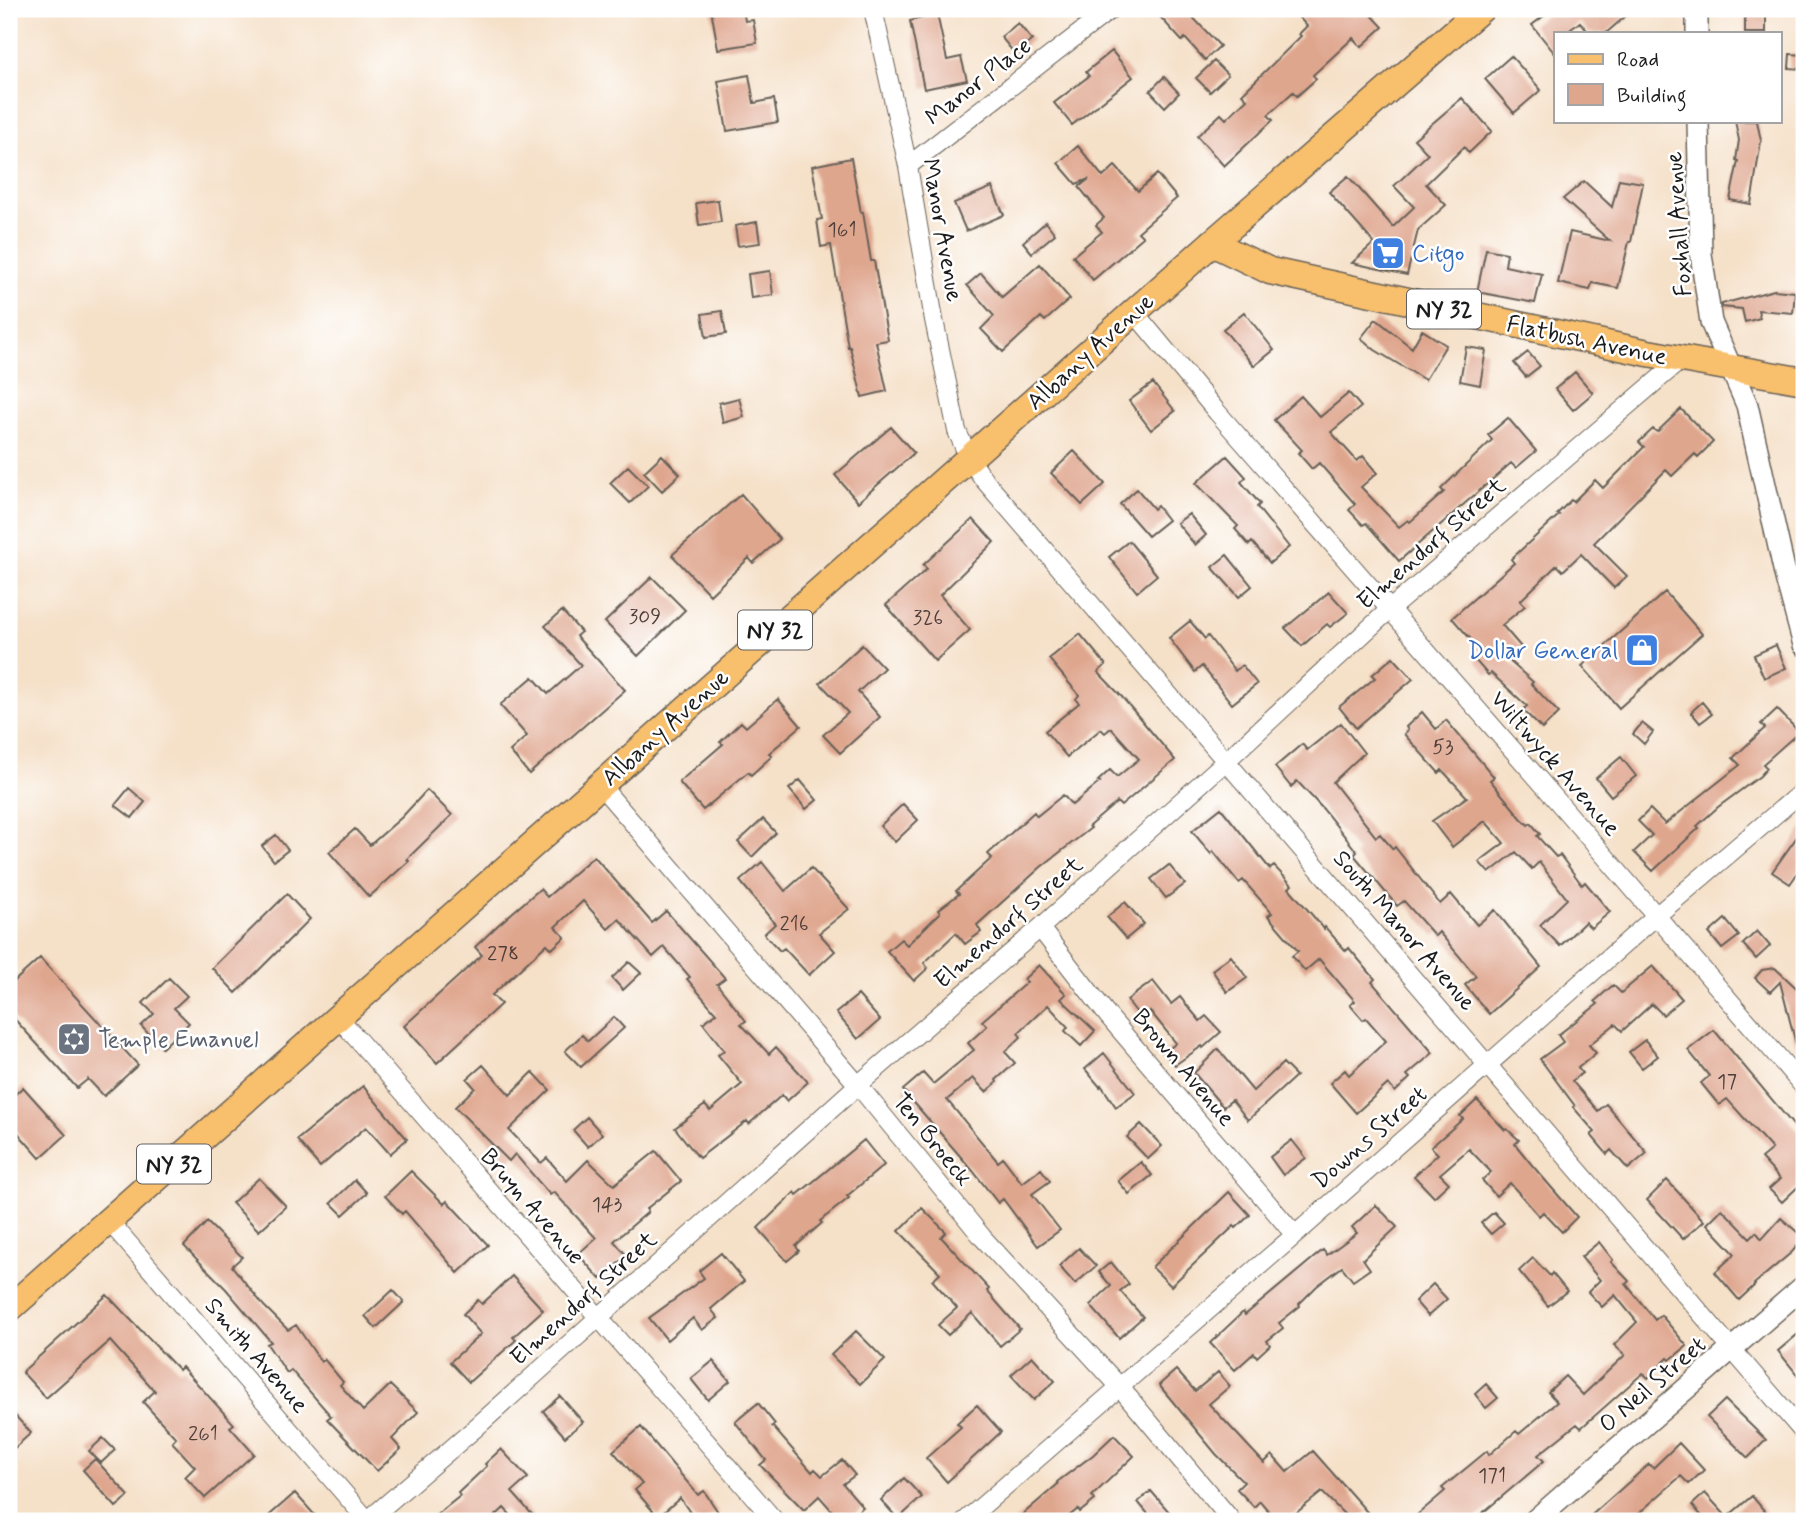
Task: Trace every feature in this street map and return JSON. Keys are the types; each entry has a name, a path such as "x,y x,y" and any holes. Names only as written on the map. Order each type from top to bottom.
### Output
{"main road":[{"name":"Albany Avenue","path":"9,1309 1212,243 1481,9"},
{"name":"Flatbush Avenue","path":"1212,243 1270,271 1682,359 1804,381"}],"street":[{"name":"Manor Avenue","path":"873,9 908,166 934,320 957,431 969,458"},
{"name":"Manor Place","path":"908,166 1111,9"},
{"path":"1697,9 1698,32"},
{"name":"Foxhall Avenue","path":"1698,122 1701,254 1711,322 1747,405 1804,646"},
{"name":"Wiltwyck Avenue","path":"1134,312 1226,422 1541,781 1804,1087"},
{"name":"Elmendorf Street","path":"368,1521 858,1085 1040,928 1389,610 1682,359"},
{"name":"South Manor Avenue","path":"969,458 985,481 1804,1433"},
{"name":"Ten Broeck","path":"600,785 858,1085 983,1238 1119,1386 1232,1521"},
{"name":"Downs Street","path":"965,1521 1294,1236 1656,916 1804,790"},
{"name":"Brown Avenue","path":"1040,928 1109,1017 1294,1236"},
{"name":"Bruyn Avenue","path":"338,1017 775,1521"},
{"name":"Smith Avenue","path":"109,1221 368,1521"},
{"name":"O Neil Street","path":"1535,1521 1804,1286"}],"building":[{"path":"711,9 743,9 745,21 753,20 757,43 718,49"},
{"path":"1153,9 1185,9 1220,46 1205,60 1185,38 1182,41"},
{"path":"1291,9 1366,9 1383,27 1361,47 1353,38 1313,75 1316,79 1297,96 1293,92 1268,115 1273,120 1224,166 1197,136 1221,114 1226,119 1247,99 1242,94 1301,36 1299,34 1307,26"},
{"path":"1553,9 1634,9 1607,32 1588,32 1580,22 1567,32 1554,32 1554,52 1532,25"},
{"path":"1745,13 1766,13 1766,32 1745,32"},
{"path":"937,14 947,60 961,57 967,80 924,89 910,21"},
{"path":"1018,23 1032,40 1015,54 1001,37"},
{"path":"1112,51 1133,77 1072,125 1054,103 1089,76 1086,72"},
{"path":"1790,54 1804,55 1803,69 1789,68"},
{"path":"1511,56 1541,90 1514,113 1485,79"},
{"path":"1214,61 1228,75 1210,92 1196,78"},
{"path":"749,75 754,103 774,99 778,122 727,131 718,81"},
{"path":"1164,77 1179,93 1165,107 1150,91"},
{"path":"1462,98 1492,131 1469,153 1464,147 1426,184 1446,205 1418,230 1407,275 1352,263 1374,243 1329,192 1348,176 1393,227 1414,207 1394,186 1428,154 1414,139"},
{"path":"1735,122 1757,122 1761,141 1751,204 1730,200 1738,161 1739,140"},
{"path":"1078,146 1103,177 1115,166 1138,191 1157,174 1177,198 1138,232 1143,237 1093,280 1073,256 1102,232 1096,225 1104,218 1079,187 1089,179 1076,184 1058,163"},
{"path":"851,158 888,340 876,342 887,391 862,397 848,347 831,245 821,247 817,220 822,219 812,166"},
{"path":"1619,179 1643,183 1618,288 1592,283 1590,290 1558,283 1570,232 1610,241 1563,199 1584,181 1612,207"},
{"path":"992,187 1004,215 966,231 954,203"},
{"path":"718,200 721,222 699,225 696,203"},
{"path":"757,222 760,243 738,246 735,226"},
{"path":"1046,222 1055,234 1032,253 1023,242"},
{"path":"1486,249 1507,253 1505,266 1542,274 1535,303 1477,292"},
{"path":"1040,264 1070,299 1045,321 1041,317 1003,352 981,329 994,316 967,285 981,273 1002,297"},
{"path":"770,271 773,295 751,298 748,274"},
{"path":"1774,290 1795,292 1793,313 1758,310 1760,318 1745,322 1742,309 1722,307 1722,304"},
{"path":"722,311 726,334 706,337 702,314"},
{"path":"1244,312 1274,350 1254,366 1223,329"},
{"path":"1376,319 1412,348 1422,330 1446,345 1425,380 1375,350 1361,338"},
{"path":"1466,347 1486,350 1480,385 1460,381"},
{"path":"1528,352 1540,366 1526,377 1514,363"},
{"path":"1575,372 1593,393 1573,410 1555,389"},
{"path":"1153,383 1175,411 1151,430 1129,401"},
{"path":"1349,393 1361,407 1331,432 1357,461 1363,456 1377,473 1361,487 1399,527 1408,520 1410,522 1444,492 1441,489 1492,440 1488,435 1508,418 1536,451 1516,468 1511,463 1399,561 1366,523 1363,525 1349,510 1355,504 1319,463 1312,469 1298,453 1302,450 1274,420 1301,396 1320,417"},
{"path":"739,398 744,417 723,423 719,403"},
{"path":"1681,409 1713,442 1698,457 1695,454 1672,476 1666,470 1594,543 1627,576 1614,588 1581,554 1563,571 1557,565 1520,601 1525,606 1502,625 1521,647 1507,659 1533,682 1531,684 1559,713 1542,729 1523,710 1527,706 1491,673 1488,675 1475,660 1483,653 1452,618 1514,563 1511,559 1559,515 1557,514 1571,500 1573,502 1595,480 1603,488 1644,447 1639,442 1653,429 1657,432"},
{"path":"891,427 914,453 858,502 835,475"},
{"path":"1074,451 1105,484 1082,505 1051,473"},
{"path":"662,455 680,474 662,491 644,472"},
{"path":"1227,456 1246,477 1241,482 1260,504 1257,507 1289,547 1270,563 1252,542 1249,545 1235,529 1238,526 1196,483"},
{"path":"628,466 648,486 630,503 610,483"},
{"path":"1137,489 1154,509 1157,506 1168,520 1148,536 1120,504"},
{"path":"741,494 780,539 753,563 749,558 710,595 672,555"},
{"path":"1189,514 1206,535 1195,545 1177,523"},
{"path":"973,519 994,542 940,595 970,630 935,661 886,605 927,569 923,565"},
{"path":"1129,541 1157,575 1137,592 1109,557"},
{"path":"1227,555 1252,586 1239,597 1212,567"},
{"path":"652,577 685,610 638,656 605,622"},
{"path":"1329,592 1348,613 1330,627 1327,624 1302,646 1285,628"},
{"name":"Dollar General","path":"1665,592 1702,634 1619,708 1582,666"},
{"path":"562,611 581,632 576,636 625,690 529,774 510,751 527,736 500,705 533,677 548,694 581,665 545,626"},
{"path":"1190,621 1205,639 1208,636 1235,671 1242,665 1257,684 1232,704 1202,666 1195,672 1169,638"},
{"path":"1080,634 1106,665 1098,672 1175,760 1121,806 1117,802 1089,826 1091,828 1041,867 977,925 981,932 965,944 956,933 924,963 928,968 914,981 887,951 901,939 907,945 940,913 938,910 959,894 956,891 992,858 988,854 1034,812 1037,816 1063,795 1072,805 1110,770 1117,777 1139,759 1111,728 1105,733 1101,729 1067,757 1045,731 1079,703 1076,699 1079,695 1049,659"},
{"path":"862,645 884,668 858,692 880,717 840,753 823,735 848,713 820,683"},
{"path":"1776,645 1786,668 1764,678 1754,655"},
{"path":"1393,657 1413,679 1356,728 1339,707 1375,678 1372,675"},
{"path":"778,699 801,726 769,753 772,756 751,775 748,772 703,810 679,782 723,744 720,742 741,722 746,727"},
{"path":"1702,702 1712,714 1700,723 1691,712"},
{"path":"1777,709 1799,732 1763,764 1767,768 1760,776 1718,807 1653,871 1634,852 1652,835 1638,821 1650,809 1665,824 1740,765 1733,758 1765,728 1761,724"},
{"path":"1422,712 1436,729 1446,720 1494,777 1490,780 1521,818 1528,825 1531,823 1540,834 1537,836 1556,857 1560,855 1582,885 1585,882 1610,912 1591,928 1585,922 1560,946 1540,925 1567,899 1539,862 1532,869 1516,852 1489,873 1479,862 1504,843 1485,821 1452,847 1432,821 1467,797 1442,770 1439,773 1404,734 1408,730 1406,727"},
{"path":"1341,723 1364,753 1333,782 1376,837 1380,834 1393,849 1395,847 1440,904 1451,894 1477,925 1495,910 1541,967 1489,1014 1465,985 1476,976 1439,932 1435,936 1404,901 1397,906 1354,855 1357,852 1323,809 1297,781 1291,787 1275,767 1302,744 1307,750"},
{"path":"1642,723 1653,732 1644,744 1633,734"},
{"path":"1621,757 1636,776 1611,796 1596,778"},
{"path":"800,780 817,800 806,809 789,789"},
{"path":"129,788 145,802 132,818 115,805"},
{"path":"427,790 452,815 407,859 409,861 369,897 329,852 355,829 370,845"},
{"path":"903,804 918,820 895,842 880,826"},
{"path":"1221,808 1270,869 1274,866 1292,885 1289,888 1324,929 1325,927 1346,951 1349,948 1375,979 1372,982 1433,1053 1407,1075 1410,1078 1395,1092 1388,1084 1356,1113 1330,1083 1345,1070 1349,1075 1386,1041 1366,1018 1363,1020 1350,1005 1355,1001 1319,959 1305,971 1292,956 1298,951 1268,916 1272,913 1243,880 1239,883 1213,851 1211,854 1192,831"},
{"path":"763,819 776,833 752,857 738,842"},
{"path":"1804,827 1804,864 1790,884 1772,872"},
{"path":"276,835 288,850 274,861 262,846"},
{"path":"594,856 652,923 666,911 725,978 717,984 746,1021 741,1024 769,1054 776,1047 808,1082 787,1101 782,1095 749,1124 747,1121 699,1158 675,1128 705,1105 710,1111 742,1084 718,1055 724,1050 703,1023 716,1013 664,947 653,957 619,919 608,929 583,901 555,927 565,937 552,949 547,944 492,995 501,1004 437,1063 404,1026 482,955 475,947 498,925 540,889 547,897"},
{"path":"762,862 785,891 811,868 849,909 819,933 835,951 809,975 784,948 780,951 764,934 775,924 740,881"},
{"path":"1169,865 1185,884 1166,898 1151,879"},
{"path":"287,894 310,919 236,993 212,968"},
{"path":"1125,902 1144,924 1126,939 1107,917"},
{"path":"1725,919 1739,936 1722,949 1709,933"},
{"path":"1757,931 1770,946 1756,959 1743,944"},
{"path":"1231,956 1247,978 1227,992 1212,970"},
{"name":"Temple Emanuel","path":"40,958 138,1065 104,1096 88,1079 77,1088 9,1013 9,986"},
{"path":"629,962 641,973 623,990 612,978"},
{"path":"1039,965 1066,994 1061,999 1095,1031 1081,1046 1065,1031 1068,1027 1048,1005 1018,1033 1021,1037 1005,1052 1015,1063 996,1080 997,1082 986,1092 973,1078 947,1100 998,1162 1003,1158 1022,1183 1041,1169 1050,1181 1032,1194 1060,1230 1038,1246 1003,1199 998,1203 903,1090 923,1073 933,1084 974,1050 968,1043 987,1026 982,1021 1027,982 1024,979"},
{"path":"1653,966 1682,999 1663,1015 1652,1004 1622,1031 1615,1024 1589,1045 1596,1053 1578,1068 1582,1073 1572,1081 1598,1111 1606,1104 1647,1153 1628,1169 1611,1150 1607,1154 1591,1135 1595,1132 1573,1107 1575,1106 1540,1059 1563,1042 1558,1035 1598,1004 1595,1001 1613,985 1621,993"},
{"path":"1775,968 1804,995 1804,1055 1799,1056 1780,982 1770,992 1755,978 1762,970"},
{"path":"169,978 187,996 174,1008 189,1023 162,1048 141,1026 154,1014 143,1003"},
{"path":"1153,981 1171,1004 1180,997 1200,1021 1206,1016 1221,1032 1203,1048 1202,1046 1175,1065 1164,1053 1176,1043 1150,1011 1141,1018 1127,1000"},
{"path":"858,995 880,1020 858,1039 836,1013"},
{"path":"614,1017 624,1028 581,1067 565,1051 582,1035 588,1041"},
{"path":"1714,1030 1804,1138 1804,1181 1782,1202 1769,1189 1780,1179 1761,1158 1772,1149 1727,1099 1719,1105 1701,1083 1709,1076 1688,1050"},
{"path":"1645,1040 1658,1056 1642,1068 1629,1052"},
{"path":"1218,1049 1253,1091 1283,1063 1296,1076 1248,1120 1232,1100 1223,1107 1194,1073"},
{"path":"1104,1053 1135,1093 1116,1107 1101,1085 1100,1087 1085,1069"},
{"path":"483,1065 510,1095 533,1072 550,1090 509,1130 541,1163 547,1158 567,1181 588,1160 614,1185 656,1151 681,1181 646,1209 648,1212 614,1241 627,1256 600,1279 578,1254 596,1238 554,1192 550,1195 515,1154 509,1161 455,1107 475,1088 467,1079"},
{"path":"363,1086 407,1139 390,1154 366,1127 320,1167 297,1140"},
{"path":"23,1087 66,1135 40,1158 9,1123 9,1100"},
{"path":"1477,1100 1505,1130 1519,1140 1515,1144 1577,1217 1562,1232 1543,1212 1539,1216 1510,1183 1496,1196 1482,1180 1491,1172 1469,1149 1440,1174 1449,1183 1434,1197 1414,1176 1438,1154 1431,1147 1463,1119 1460,1116"},
{"path":"587,1117 602,1134 588,1147 573,1130"},
{"path":"1141,1124 1162,1146 1148,1159 1127,1137"},
{"path":"864,1140 884,1165 820,1221 822,1223 796,1246 799,1251 787,1261 758,1228 795,1192 797,1195"},
{"path":"1292,1140 1306,1158 1283,1175 1270,1157"},
{"path":"1141,1162 1152,1175 1129,1194 1118,1181"},
{"path":"411,1171 444,1204 447,1201 488,1245 458,1273 405,1211 402,1214 385,1196"},
{"path":"259,1178 286,1206 259,1231 232,1203"},
{"path":"355,1180 367,1193 343,1215 331,1203"},
{"path":"1667,1180 1704,1221 1683,1239 1647,1200"},
{"path":"1229,1192 1250,1215 1236,1228 1234,1226 1171,1286 1152,1267"},
{"path":"1376,1205 1397,1227 1363,1259 1370,1269 1353,1281 1342,1267 1317,1286 1300,1306 1279,1323 1283,1328 1267,1341 1270,1345 1257,1357 1254,1353 1235,1370 1210,1343 1243,1312 1245,1315 1323,1250 1327,1255 1357,1233 1352,1227"},
{"path":"922,1208 946,1232 941,1237 989,1289 987,1291 1020,1329 1000,1346 972,1313 948,1335 938,1325 957,1308 932,1280 940,1273 899,1231"},
{"path":"1722,1209 1750,1238 1756,1232 1762,1239 1781,1218 1804,1238 1739,1300 1715,1272 1735,1254 1707,1224"},
{"path":"1494,1212 1504,1223 1491,1234 1481,1223"},
{"path":"207,1222 242,1257 232,1266 264,1306 288,1330 296,1325 321,1362 324,1359 343,1382 340,1385 363,1411 390,1385 418,1412 392,1439 401,1449 377,1471 327,1419 331,1416 291,1370 287,1373 267,1344 271,1342 226,1289 184,1246"},
{"path":"1599,1242 1613,1260 1611,1262 1629,1281 1626,1284 1655,1320 1661,1315 1687,1346 1670,1360 1668,1358 1648,1378 1643,1373 1581,1428 1577,1424 1538,1455 1544,1461 1473,1521 1410,1521 1445,1491 1442,1488 1487,1451 1489,1455 1516,1431 1519,1434 1557,1402 1548,1392 1565,1376 1583,1395 1625,1355 1614,1345 1637,1322 1615,1295 1602,1307 1588,1292 1600,1280 1581,1257"},
{"path":"1079,1248 1096,1266 1075,1284 1059,1266"},
{"path":"721,1253 744,1281 711,1309 718,1318 702,1330 693,1318 667,1340 649,1318 704,1278 699,1271"},
{"path":"1533,1258 1550,1276 1552,1273 1567,1291 1548,1306 1519,1271"},
{"path":"1111,1262 1129,1284 1120,1291 1143,1317 1119,1338 1090,1305 1111,1286 1099,1272"},
{"path":"512,1276 543,1310 513,1337 516,1340 469,1382 450,1362 481,1334 463,1314 478,1300 482,1304"},
{"path":"1433,1284 1447,1299 1428,1316 1415,1301"},
{"path":"393,1290 404,1302 376,1328 365,1316"},
{"path":"107,1295 179,1370 182,1367 234,1424 230,1427 254,1454 205,1498 185,1477 195,1467 172,1442 176,1438 143,1402 155,1391 110,1341 46,1398 22,1372"},
{"path":"1804,1329 1804,1383 1778,1351"},
{"path":"856,1331 885,1360 860,1384 831,1355"},
{"path":"1032,1356 1055,1381 1034,1400 1011,1375"},
{"path":"713,1361 730,1381 708,1400 691,1379"},
{"path":"1176,1370 1195,1391 1218,1372 1230,1386 1209,1404 1264,1463 1272,1455 1287,1472 1313,1451 1367,1512 1357,1521 1351,1521 1322,1492 1286,1521 1277,1521 1260,1501 1254,1507 1237,1489 1244,1482 1216,1454 1159,1385"},
{"path":"1486,1384 1498,1398 1486,1408 1475,1394"},
{"path":"560,1396 583,1422 565,1437 543,1411"},
{"path":"1725,1400 1766,1440 1748,1458 1707,1417"},
{"path":"758,1403 775,1424 772,1426 812,1472 815,1469 822,1476 842,1460 855,1475 843,1484 863,1507 847,1521 841,1521 819,1496 804,1510 760,1465 766,1460 735,1422"},
{"path":"977,1405 1001,1432 947,1482 926,1458 961,1427 957,1423"},
{"path":"9,1409 31,1433 9,1453"},
{"path":"641,1427 698,1495 704,1491 718,1512 704,1521 696,1521 680,1498 658,1517 635,1490 642,1484 613,1451"},
{"path":"1114,1435 1134,1456 1092,1496 1095,1500 1063,1521 1015,1521 1058,1484 1057,1482"},
{"path":"103,1438 115,1450 101,1463 89,1451"},
{"path":"1679,1443 1704,1470 1689,1484 1681,1476 1630,1521 1585,1521 1649,1464 1653,1468"},
{"path":"501,1449 528,1478 512,1492 538,1521 516,1521 504,1508 490,1521 429,1521 460,1496 458,1493"},
{"path":"95,1459 129,1496 116,1507 83,1470"},
{"path":"904,1478 922,1497 898,1519 881,1500"},
{"path":"1151,1491 1177,1521 1154,1521 1138,1502"},
{"path":"295,1493 320,1521 263,1521"},
{"path":"1705,1493 1727,1517 1752,1496 1773,1521 1706,1521 1692,1505"}],"place":[{"name":"Citgo","path":"1388,253"},
{"name":"Dollar General","path":"1642,650"},
{"name":"Temple Emanuel","path":"74,1039"}]}
